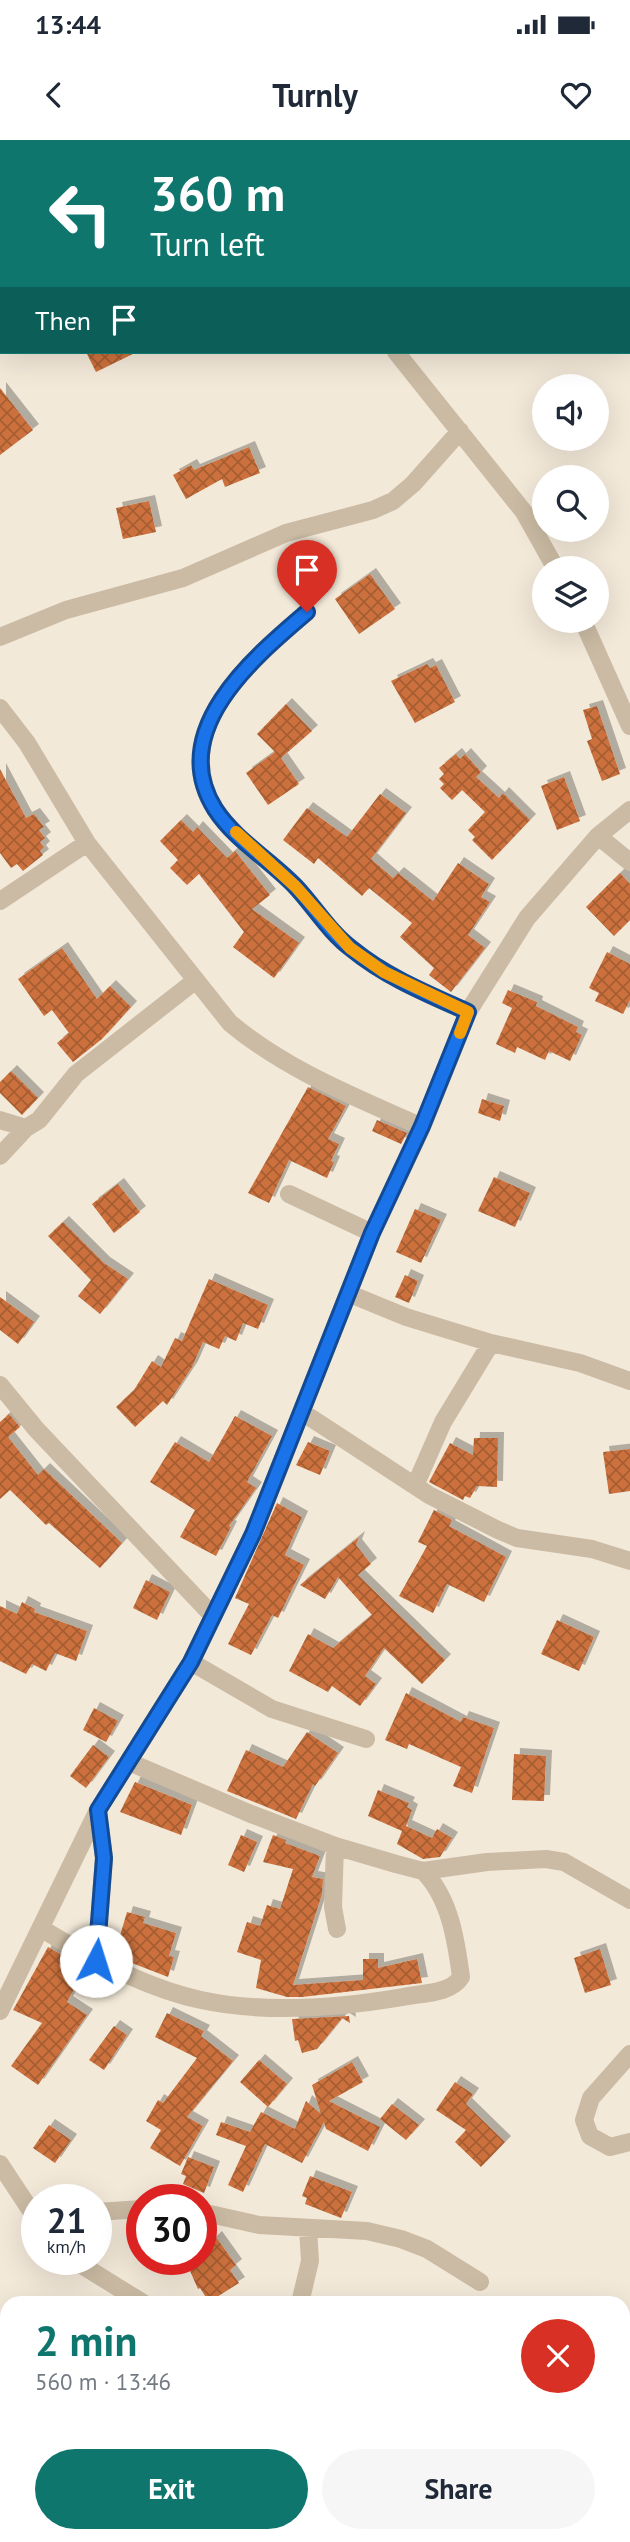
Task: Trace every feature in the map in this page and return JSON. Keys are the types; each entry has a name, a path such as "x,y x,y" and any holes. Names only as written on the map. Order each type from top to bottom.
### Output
{"street":[{"path":"398,354 524,512 549,556"},
{"path":"0,637 66,610 183,578 286,533 349,518 383,505 413,485 460,431"},
{"path":"307,612 274,640 235,682 219,701 211,717 201,753 204,780 214,808 231,828 296,887 350,948 384,972 468,1012"},
{"path":"588,633 630,726"},
{"path":"0,708 27,743 87,843 230,1023 258,1046 328,1085 422,1126"},
{"path":"0,2011 98,1810 191,1662 253,1534 372,1233 422,1126 468,1012 527,919 598,836 630,810"},
{"path":"598,836 630,862"},
{"path":"0,901 87,843"},
{"path":"0,1156 26,1128 39,1120 76,1074 196,980"},
{"path":"0,1120 26,1128"},
{"path":"289,1194 372,1233"},
{"path":"350,1294 406,1317 491,1343 580,1363 630,1381"},
{"path":"415,1486 443,1422 491,1343"},
{"path":"0,1385 36,1429 213,1616"},
{"path":"302,1412 442,1503 517,1538 592,1549 630,1561"},
{"path":"191,1662 272,1709 366,1740"},
{"path":"129,1762 335,1846 423,1871 486,1862 547,1859 564,1863 630,1900"},
{"path":"96,1961 104,1858 98,1810"},
{"path":"335,1846 333,1908 337,1929"},
{"path":"42,1929 96,1961 198,2000 302,2008 389,1999 443,1989 457,1983 461,1977 451,1922 436,1884 423,1871"},
{"path":"630,2054 591,2098 584,2120 590,2136 610,2147 630,2142"},
{"path":"0,2164 21,2195"},
{"path":"217,2216 259,2225 367,2231 401,2239 427,2249 480,2282"},
{"path":"302,2296 310,2261 307,2229"},
{"path":"98,2275 132,2296"}],"building":[{"path":"87,354 133,354 96,372"},
{"path":"0,388 33,430 0,455"},
{"path":"249,447 260,473 225,487 222,479 186,499 173,475 191,465 194,470"},
{"path":"149,501 156,532 123,539 116,508"},
{"path":"370,574 395,609 359,634 335,599"},
{"path":"427,664 430,668 436,665 455,702 415,723 391,681"},
{"path":"286,704 312,731 281,758 299,784 268,805 246,773 275,752 257,734"},
{"path":"597,706 620,774 602,781 587,741 592,739 583,710"},
{"path":"456,754 460,759 465,754 481,772 476,777 499,798 503,793 530,820 492,860 472,840 475,837 468,830 485,812 462,790 452,800 440,788 444,784 439,779 444,774 439,768"},
{"path":"0,769 26,818 34,814 44,827 39,830 45,838 40,842 44,847 40,851 43,855 23,871 17,864 11,868 0,853"},
{"path":"564,777 580,821 557,830 541,786"},
{"path":"380,794 406,813 371,859 393,878 398,873 433,901 458,863 489,884 481,897 490,902 468,935 485,948 451,992 429,975 434,968 400,937 412,923 369,888 362,896 318,858 314,864 283,840 307,808 347,837"},
{"path":"181,820 193,832 197,827 227,858 235,851 270,895 252,909 299,943 274,978 233,947 244,932 199,874 187,885 170,868 178,860 160,841"},
{"path":"620,873 630,884 630,920 614,936 586,907"},
{"path":"62,948 97,999 110,986 131,1007 102,1039 73,1062 57,1043 69,1033 52,1010 44,1016 18,979"},
{"path":"607,952 630,964 630,1000 623,1014 595,1001 599,993 589,988"},
{"path":"508,990 537,1002 536,1006 578,1027 576,1032 582,1035 570,1061 549,1051 545,1060 517,1047 515,1053 496,1044 512,1008 502,1003"},
{"path":"11,1071 38,1098 22,1115 0,1093 0,1082"},
{"path":"308,1087 346,1106 328,1139 339,1144 331,1161 334,1162 327,1178 289,1160 269,1203 248,1193"},
{"path":"482,1099 504,1106 500,1121 478,1113"},
{"path":"377,1120 407,1133 401,1144 372,1131"},
{"path":"494,1177 530,1193 515,1227 478,1211"},
{"path":"118,1184 140,1212 114,1233 92,1204"},
{"path":"415,1209 441,1220 421,1263 396,1252"},
{"path":"63,1222 104,1263 128,1279 100,1314 78,1296 91,1280 48,1236"},
{"path":"405,1275 418,1281 409,1303 395,1297"},
{"path":"209,1279 268,1305 258,1329 243,1323 236,1341 225,1336 219,1349 203,1342 192,1367 167,1405 163,1401 135,1427 116,1407 134,1390 152,1361 161,1367 175,1338 182,1341"},
{"path":"0,1297 34,1322 18,1344 0,1330"},
{"path":"9,1414 20,1427 8,1437 38,1475 44,1469 122,1543 100,1568 49,1523 46,1525 10,1490 0,1499 0,1422"},
{"path":"235,1416 272,1436 247,1482 256,1488 229,1526 231,1527 216,1556 180,1537 195,1510 150,1482 175,1442 209,1462"},
{"path":"474,1438 498,1438 497,1487 477,1486 470,1498 465,1496 463,1500 429,1482 450,1443 473,1455"},
{"path":"308,1442 330,1451 320,1475 296,1465"},
{"path":"630,1449 630,1491 609,1494 603,1452"},
{"path":"277,1503 302,1517 285,1555 304,1565 278,1618 272,1615 251,1655 228,1644 249,1604 235,1598"},
{"path":"434,1510 452,1520 449,1526 506,1557 484,1602 447,1584 433,1613 399,1596 427,1546 418,1542"},
{"path":"359,1537 356,1545 371,1564 358,1575 445,1660 422,1684 384,1648 365,1676 376,1684 360,1706 332,1686 328,1692 289,1671 308,1634 333,1648 372,1615 338,1577 325,1599 300,1585"},
{"path":"146,1580 170,1592 157,1620 133,1608"},
{"path":"22,1602 35,1609 34,1612 87,1631 76,1661 55,1653 46,1671 32,1664 26,1674 0,1661 0,1606 17,1614"},
{"path":"557,1620 594,1637 579,1671 541,1654"},
{"path":"406,1693 461,1722 463,1717 494,1728 472,1793 453,1786 461,1767 409,1744 407,1749 385,1740"},
{"path":"94,1708 118,1721 106,1742 83,1730"},
{"path":"307,1732 338,1753 315,1786 313,1784 296,1819 227,1791 246,1750 283,1767"},
{"path":"93,1745 109,1757 86,1788 70,1776"},
{"path":"514,1754 546,1756 544,1801 512,1800"},
{"path":"135,1782 192,1805 181,1835 120,1812"},
{"path":"378,1790 409,1803 407,1807 412,1810 406,1826 432,1838 437,1829 452,1838 440,1857 423,1859 397,1844 402,1831 368,1816"},
{"path":"241,1835 257,1842 244,1872 228,1865"},
{"path":"273,1835 286,1840 285,1843 320,1856 312,1877 323,1879 322,1894 293,1985 363,1980 363,1959 378,1959 378,1968 417,1959 422,1983 302,1997 287,1997 256,1988 261,1960 237,1952 247,1922 260,1926 267,1905 280,1909 293,1869 263,1862"},
{"path":"127,1912 145,1917 143,1923 176,1933 169,1956 174,1957 168,1977 114,1956"},
{"path":"48,1947 85,1968 67,2002 87,2015 38,2085 11,2066 42,2023 13,2010"},
{"path":"600,1949 611,1985 585,1993 574,1958"},
{"path":"167,2013 204,2031 201,2036 233,2061 187,2117 203,2126 180,2166 150,2148 161,2130 146,2121 158,2100 163,2103 197,2058 155,2037"},
{"path":"349,2016 350,2023 342,2018 317,2049 302,2053 298,2040 295,2041 292,2019"},
{"path":"114,2026 127,2035 104,2070 89,2060"},
{"path":"259,2060 287,2084 268,2107 240,2082"},
{"path":"352,2062 363,2082 329,2101 380,2127 368,2151 326,2129 324,2122 302,2163 265,2144 243,2192 228,2185 246,2146 216,2135 221,2122 250,2132 261,2112 295,2129 306,2101 321,2114 312,2085"},
{"path":"455,2082 473,2094 466,2104 505,2142 481,2167 455,2142 466,2130 436,2110"},
{"path":"392,2104 419,2125 406,2140 380,2119"},
{"path":"49,2125 71,2140 55,2163 33,2148"},
{"path":"188,2157 214,2167 207,2184 183,2184 186,2176 181,2174"},
{"path":"310,2176 352,2192 341,2218 305,2204 307,2198 302,2196"},
{"path":"217,2238 236,2265 230,2270 239,2283 218,2296 205,2296 200,2288 198,2289 192,2275 217,2275"}],"slow traffic":[{"path":"236,832 296,887 350,948 384,972 468,1012 460,1033"}],"route":[{"path":"96,1961 104,1858 98,1810 191,1662 253,1534 372,1233 422,1126 468,1012 384,972 350,948 296,887 231,828 214,808 204,780 201,753 204,733 211,717 219,701 235,682 274,640 307,612"}]}
